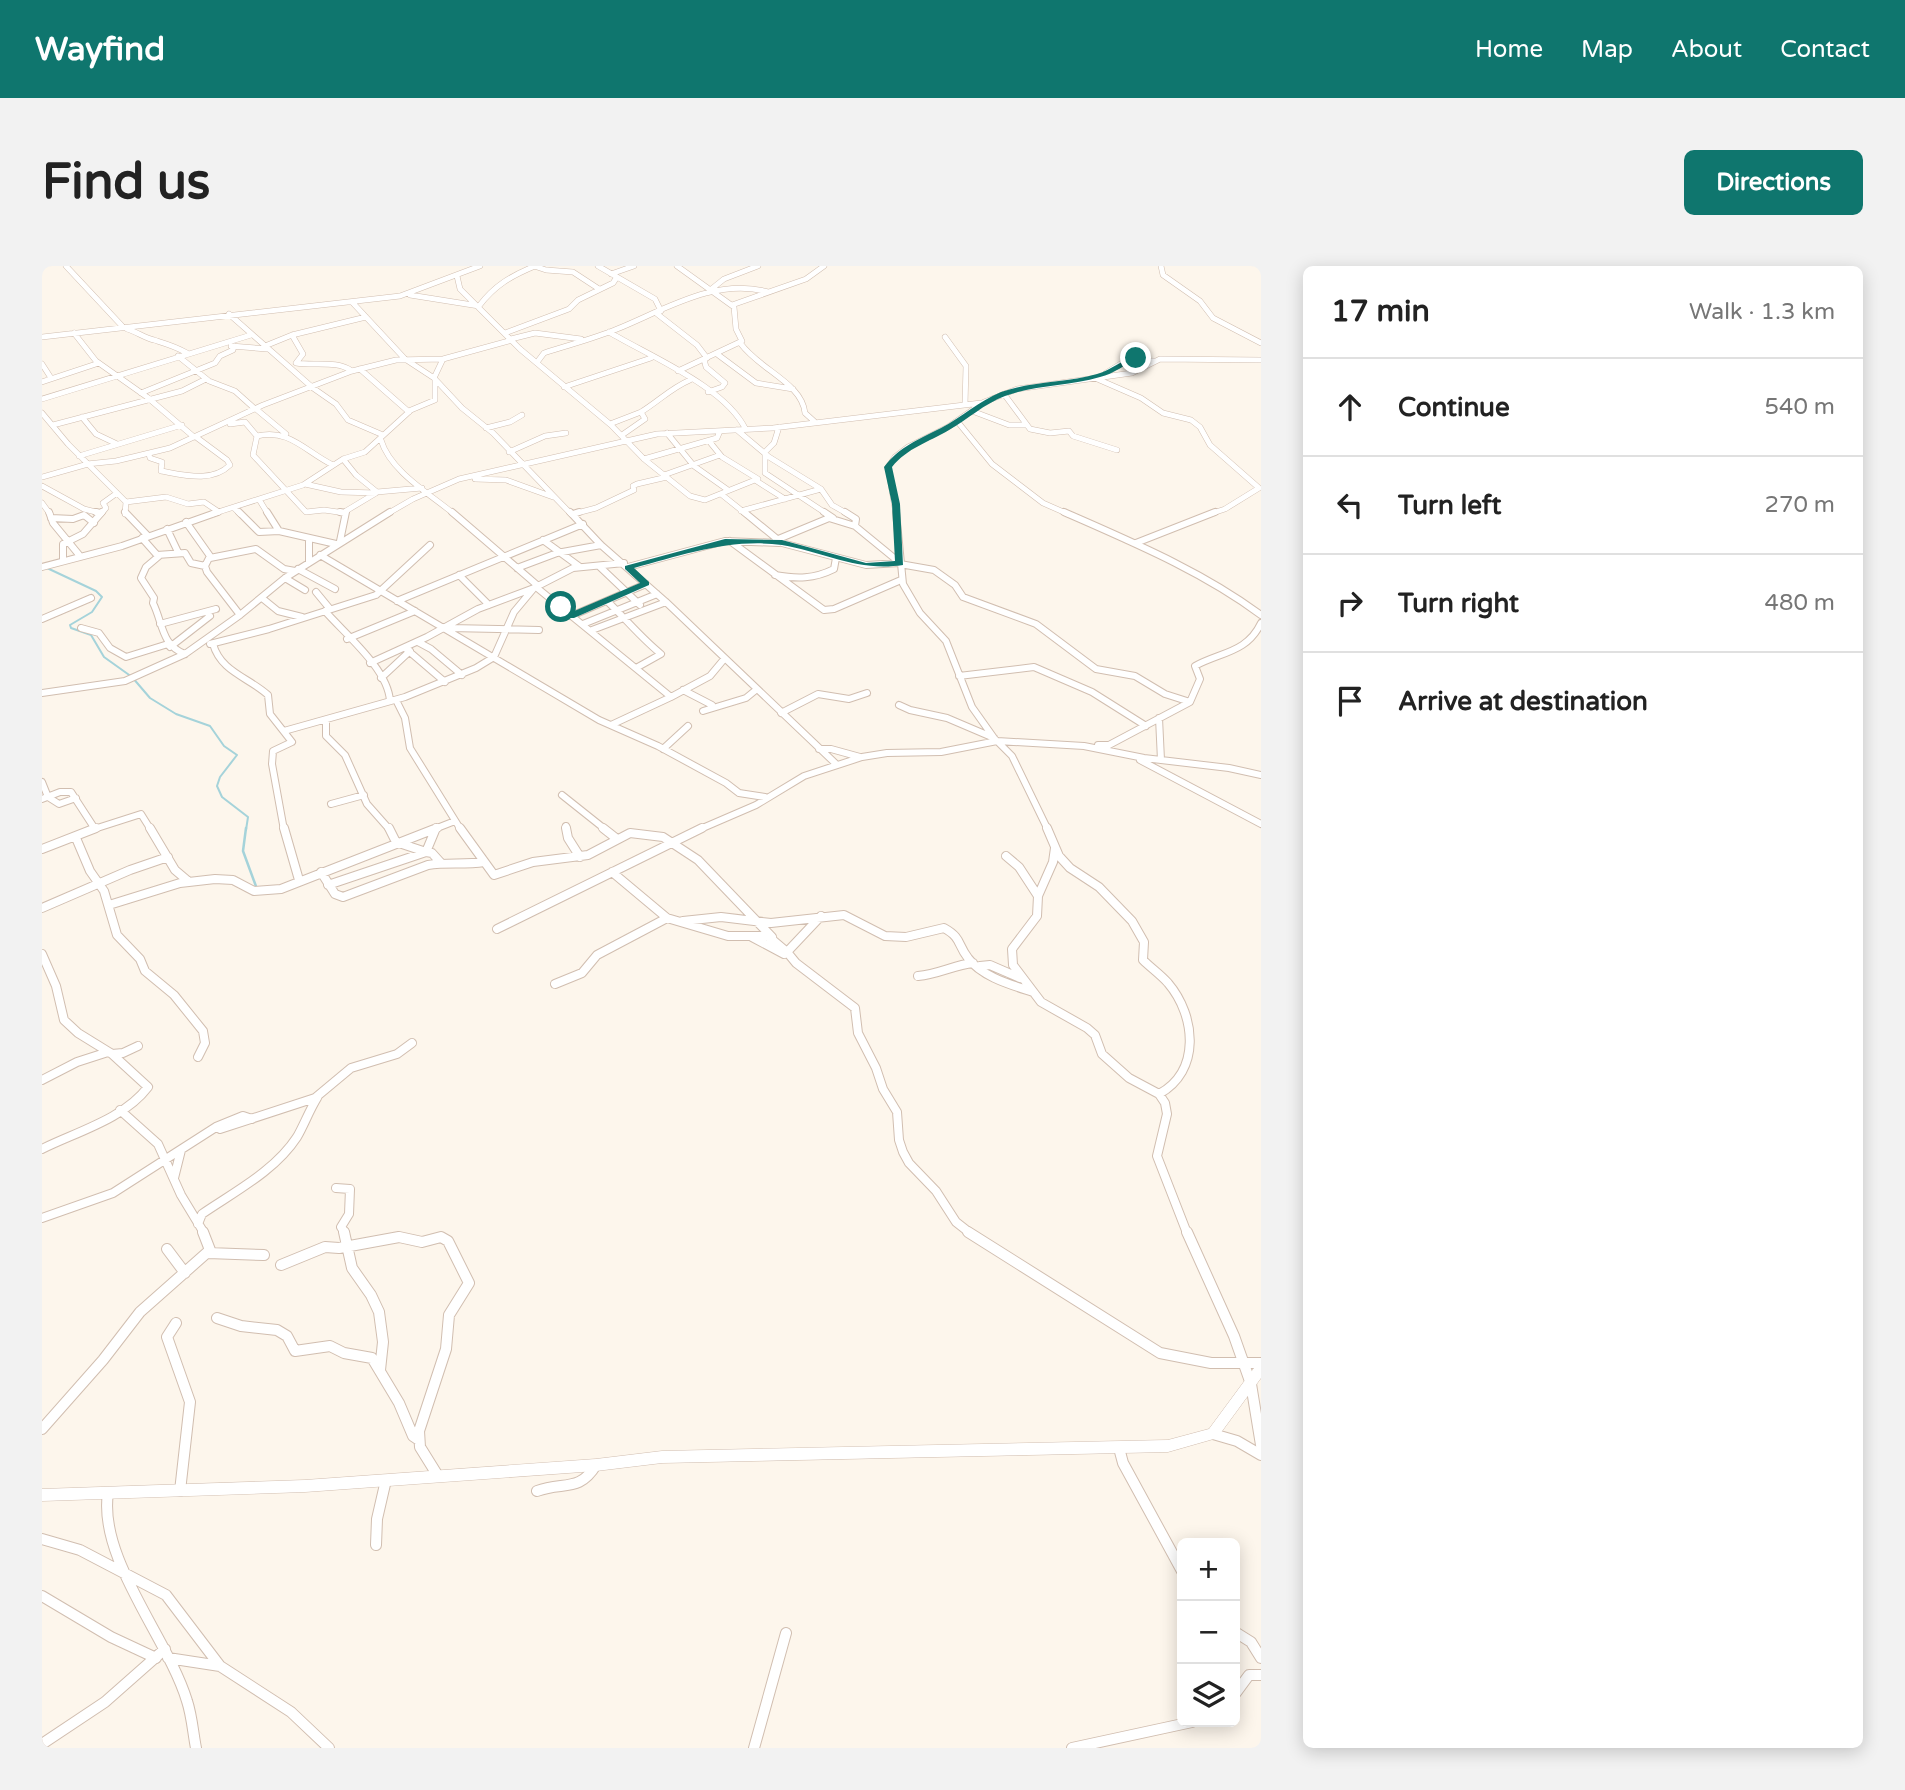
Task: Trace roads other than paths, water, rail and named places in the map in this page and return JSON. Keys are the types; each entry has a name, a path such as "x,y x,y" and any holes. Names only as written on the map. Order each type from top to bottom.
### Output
{"street":[{"path":"66,266 124,327 152,340 169,342 187,353"},
{"path":"42,337 407,294 480,266"},
{"path":"479,306 505,279 535,266 552,271 571,271 598,289"},
{"path":"598,266 655,299 659,312 686,334 705,359 706,367 725,383 722,387 708,392"},
{"path":"611,274 634,266"},
{"path":"677,266 732,305 741,344 765,369 782,377 805,405 805,413 815,422"},
{"path":"711,292 724,279 758,266"},
{"path":"732,305 816,274 824,266"},
{"path":"1161,266 1165,276 1200,301 1213,318 1261,343"},
{"path":"457,276 460,289 511,340 610,424 644,459 696,500 705,500 751,480 760,481"},
{"path":"505,333 569,309 578,300 613,283 617,277"},
{"path":"538,361 544,353 609,332 711,292 750,287 768,292"},
{"path":"407,294 479,306"},
{"path":"352,302 405,359 486,428 601,545 666,601 836,764"},
{"path":"229,314 313,388 336,404 349,421 382,437 388,457 421,488 517,568 535,587 592,630 606,646 671,697"},
{"path":"214,345 266,347 292,335 366,317"},
{"path":"609,332 678,371 735,411 745,423 746,430"},
{"path":"74,333 82,347 99,363 182,425 204,446 228,460 230,465 222,473 195,477 174,476 161,471 163,462 150,458 149,454"},
{"path":"42,477 88,464 170,449 220,424 360,369 405,359 443,359 535,333 584,339"},
{"path":"42,399 251,335"},
{"path":"292,335 303,354 296,363 317,366 345,364 352,372"},
{"path":"945,337 966,366 971,407"},
{"path":"678,371 741,344"},
{"path":"141,393 217,362 219,357 233,351 234,346"},
{"path":"717,354 756,383 793,389"},
{"path":"178,356 206,379 235,391 288,436 333,465"},
{"path":"564,387 651,358"},
{"path":"42,567 260,501 305,484 343,458 365,452 409,412 437,398 436,383 443,359"},
{"path":"1096,376 1127,360 1261,360"},
{"path":"305,484 337,492 376,493 421,488 522,466 624,437 746,430 971,407 1017,389 1132,373 1154,361"},
{"path":"42,382 99,363"},
{"path":"42,364 51,378"},
{"path":"360,369 377,387 409,412"},
{"path":"1096,376 1163,413 1191,420 1199,427 1210,445 1259,488 1225,509 1135,543"},
{"path":"48,422 82,417 150,400 192,388 206,379"},
{"path":"610,424 641,412 664,398 669,389 690,380"},
{"path":"1004,394 1013,401 1030,429 1050,433 1069,431 1073,436 1090,438 1098,445 1117,450"},
{"path":"971,407 957,421 908,447 890,461 888,473 896,504 901,580 920,613 946,641 953,653 972,707 996,740 1012,756 1019,775 1038,806 1055,848 1070,868 1094,883 1133,923 1144,943 1143,960 1169,985 1180,1007 1189,1043 1189,1062 1186,1074 1179,1083 1159,1094"},
{"path":"971,407 1009,425 1027,425"},
{"path":"624,437 645,419 641,412"},
{"path":"42,413 79,456 126,502 166,497 188,504 204,502 219,512"},
{"path":"486,428 510,422 522,415"},
{"path":"82,417 86,426 102,439 118,444"},
{"path":"957,421 992,464 1043,503 1135,543 1241,600 1261,615"},
{"path":"220,424 244,422 257,436"},
{"path":"79,456 182,425"},
{"path":"779,427 774,443 765,453 765,473 833,518 855,526 900,563"},
{"path":"737,430 765,453 821,489 832,505 856,519 855,526"},
{"path":"644,459 709,441 718,437 720,431"},
{"path":"257,436 266,433 288,436"},
{"path":"509,452 545,436 566,433"},
{"path":"667,433 694,466 728,490"},
{"path":"257,436 253,455 306,512 324,510 345,513"},
{"path":"709,441 720,455 785,499"},
{"path":"573,514 611,501 634,490 633,486 641,482 666,476 720,455"},
{"path":"343,458 351,471 376,493"},
{"path":"459,479 502,479 556,498"},
{"path":"42,486 55,490 73,505 100,513"},
{"path":"42,693 76,690 133,679 185,654 201,645 296,570 338,542 413,499 421,488"},
{"path":"413,499 421,488"},
{"path":"741,511 821,489"},
{"path":"338,542 345,513 356,503 376,493"},
{"path":"63,561 62,546 83,534 106,508 103,503 117,494"},
{"path":"721,494 779,541"},
{"path":"260,501 279,531"},
{"path":"126,502 125,515 159,555"},
{"path":"42,503 80,556"},
{"path":"234,508 259,533 279,531 309,539 338,542"},
{"path":"51,518 73,519 84,514 94,523"},
{"path":"779,541 825,519 833,518"},
{"path":"186,522 210,558"},
{"path":"397,601 583,524"},
{"path":"167,529 178,552"},
{"path":"309,539 309,562"},
{"path":"543,540 580,566"},
{"path":"730,541 819,608 829,610 901,580"},
{"path":"381,678 407,650 443,627 580,566 626,565 730,541 779,541 871,566 900,563 938,572 955,585 963,597 1037,624 1096,669 1135,676 1165,694 1190,702"},
{"path":"201,645 305,618 382,591 430,545"},
{"path":"517,568 558,552 601,545"},
{"path":"205,566 210,558 256,549 284,569 296,570 335,589"},
{"path":"185,654 169,645 160,624 159,612 153,603 154,597 141,578 146,567 159,555 186,553 195,565 205,566 240,615"},
{"path":"320,555 534,683 611,725 663,750 738,793 765,797"},
{"path":"772,575 800,580 813,579 834,569 836,558"},
{"path":"597,564 639,602 644,610"},
{"path":"459,575 489,605"},
{"path":"285,578 305,590"},
{"path":"571,616 646,583"},
{"path":"284,732 393,700 462,675 494,657 514,612 535,587"},
{"path":"316,592 347,639 378,670 405,718 410,748 455,821 494,875 533,862 580,858 617,839 636,833 672,841 698,860 790,955 855,1008 858,1033 876,1068 883,1089 897,1112 899,1140 903,1152 962,1227 1160,1353 1191,1360 1261,1366 1251,1384 1213,1434"},
{"path":"583,624 616,608 657,594"},
{"path":"42,619 91,598"},
{"path":"262,598 278,611 305,618"},
{"path":"607,601 634,626 642,640 661,654 636,668"},
{"path":"592,630 666,601"},
{"path":"160,624 216,609"},
{"path":"347,639 415,611"},
{"path":"81,628 99,633 107,639 110,648 126,657 169,645 201,626 209,616 207,612"},
{"path":"1078,746 1087,743 1109,745 1190,702 1200,679 1195,666 1232,652 1258,632 1261,623"},
{"path":"443,627 539,630"},
{"path":"418,642 431,649 462,675"},
{"path":"213,644 224,667 258,686 268,695 270,714 292,742 273,751 272,764 285,839 299,880"},
{"path":"370,663 407,650"},
{"path":"407,650 445,681"},
{"path":"611,725 671,697 717,670 725,659"},
{"path":"959,676 1034,667 1092,692 1146,726"},
{"path":"703,711 712,705 748,697 757,689"},
{"path":"683,690 712,705"},
{"path":"781,713 818,694 849,699 867,693"},
{"path":"899,705 907,711 949,718 996,740 1078,746 1261,775"},
{"path":"1159,718 1161,760"},
{"path":"326,720 325,733 329,741 347,757 380,823 387,825 396,842 432,853 441,863"},
{"path":"663,750 678,732 688,726"},
{"path":"497,929 672,841 741,812 804,776 862,757 887,753 941,752 996,740"},
{"path":"819,749 862,757"},
{"path":"1136,757 1261,824"},
{"path":"42,782 45,798 65,791 71,792 95,829"},
{"path":"331,804 364,795"},
{"path":"562,795 617,839"},
{"path":"42,849 141,814 181,878 188,881"},
{"path":"109,905 188,881 223,878 254,891 281,889 455,821"},
{"path":"566,825 568,838 580,858"},
{"path":"328,885 426,852 437,827"},
{"path":"76,838 109,905 110,920 117,936 140,960 145,971 174,996 203,1031 205,1043 198,1057"},
{"path":"1055,848 1053,862 1038,896 1037,916 1012,949 1013,965 1033,992 1050,1008 1077,1020 1087,1028 1098,1040 1099,1051 1129,1078 1159,1094 1167,1115 1157,1156 1197,1258 1234,1336 1251,1384 1261,1445"},
{"path":"1006,856 1019,867 1038,896"},
{"path":"42,908 167,857"},
{"path":"321,872 328,885 340,897 428,865 441,863 461,866 484,862"},
{"path":"612,872 659,915 728,936 772,937"},
{"path":"683,921 721,917 771,923 844,915 876,932 896,937 944,928 957,935 968,959 1004,983 1033,992"},
{"path":"790,955 821,916"},
{"path":"555,984 582,973 588,962 597,955 667,918"},
{"path":"750,936 790,955"},
{"path":"42,954 56,986 64,1020 78,1033 110,1053 148,1087 146,1092 120,1111 43,1148"},
{"path":"918,976 949,971 961,964 977,964 990,965 1022,978"},
{"path":"198,1224 202,1214 266,1171 290,1146 318,1096 351,1068 397,1054 412,1043"},
{"path":"42,1080 77,1062 110,1053 123,1053 138,1046"},
{"path":"42,1218 113,1193 216,1127 318,1096"},
{"path":"42,1429 103,1360 140,1312 208,1253 209,1245 158,1144 141,1126 120,1111"},
{"path":"158,1144 171,1147 193,1143"},
{"path":"174,1178 181,1149"},
{"path":"336,1188 347,1186 350,1189 349,1214 341,1227 348,1234 348,1246 355,1273 373,1297 380,1315 380,1370"},
{"path":"281,1265 324,1247 348,1246 399,1237 422,1242 444,1238 457,1255 459,1268 470,1283 449,1315 446,1349 438,1368 419,1440 424,1455 438,1476"},
{"path":"167,1249 185,1273"},
{"path":"208,1253 264,1255"},
{"path":"217,1318 241,1326 277,1330 287,1336 295,1351 330,1346 344,1353 372,1358 400,1403 413,1436 419,1440"},
{"path":"176,1323 167,1337 190,1402 180,1491"},
{"path":"42,1495 386,1480 674,1457 1168,1446 1213,1434 1237,1441 1261,1455"},
{"path":"1119,1448 1124,1463 1177,1562"},
{"path":"537,1491 552,1485 575,1487 587,1479 596,1465"},
{"path":"376,1545 377,1519 386,1480"},
{"path":"108,1493 107,1527 163,1655 187,1700 196,1748"},
{"path":"42,1539 79,1550 166,1595 220,1666 292,1712 329,1748"},
{"path":"42,1596 111,1637 163,1655 220,1666"},
{"path":"754,1748 786,1633"},
{"path":"1240,1635 1251,1642 1261,1658"},
{"path":"42,1744 105,1702 163,1655"},
{"path":"1240,1687 1249,1675 1261,1675"},
{"path":"1072,1748 1177,1725"}],"waterway":[{"path":"47,568 96,591 102,597 92,612 70,625 71,628 91,635 104,657 132,677 150,698 176,714 210,726 224,746 237,755 220,777 217,786 222,797 248,817 246,830"},
{"path":"246,828 243,851 257,889"}]}
